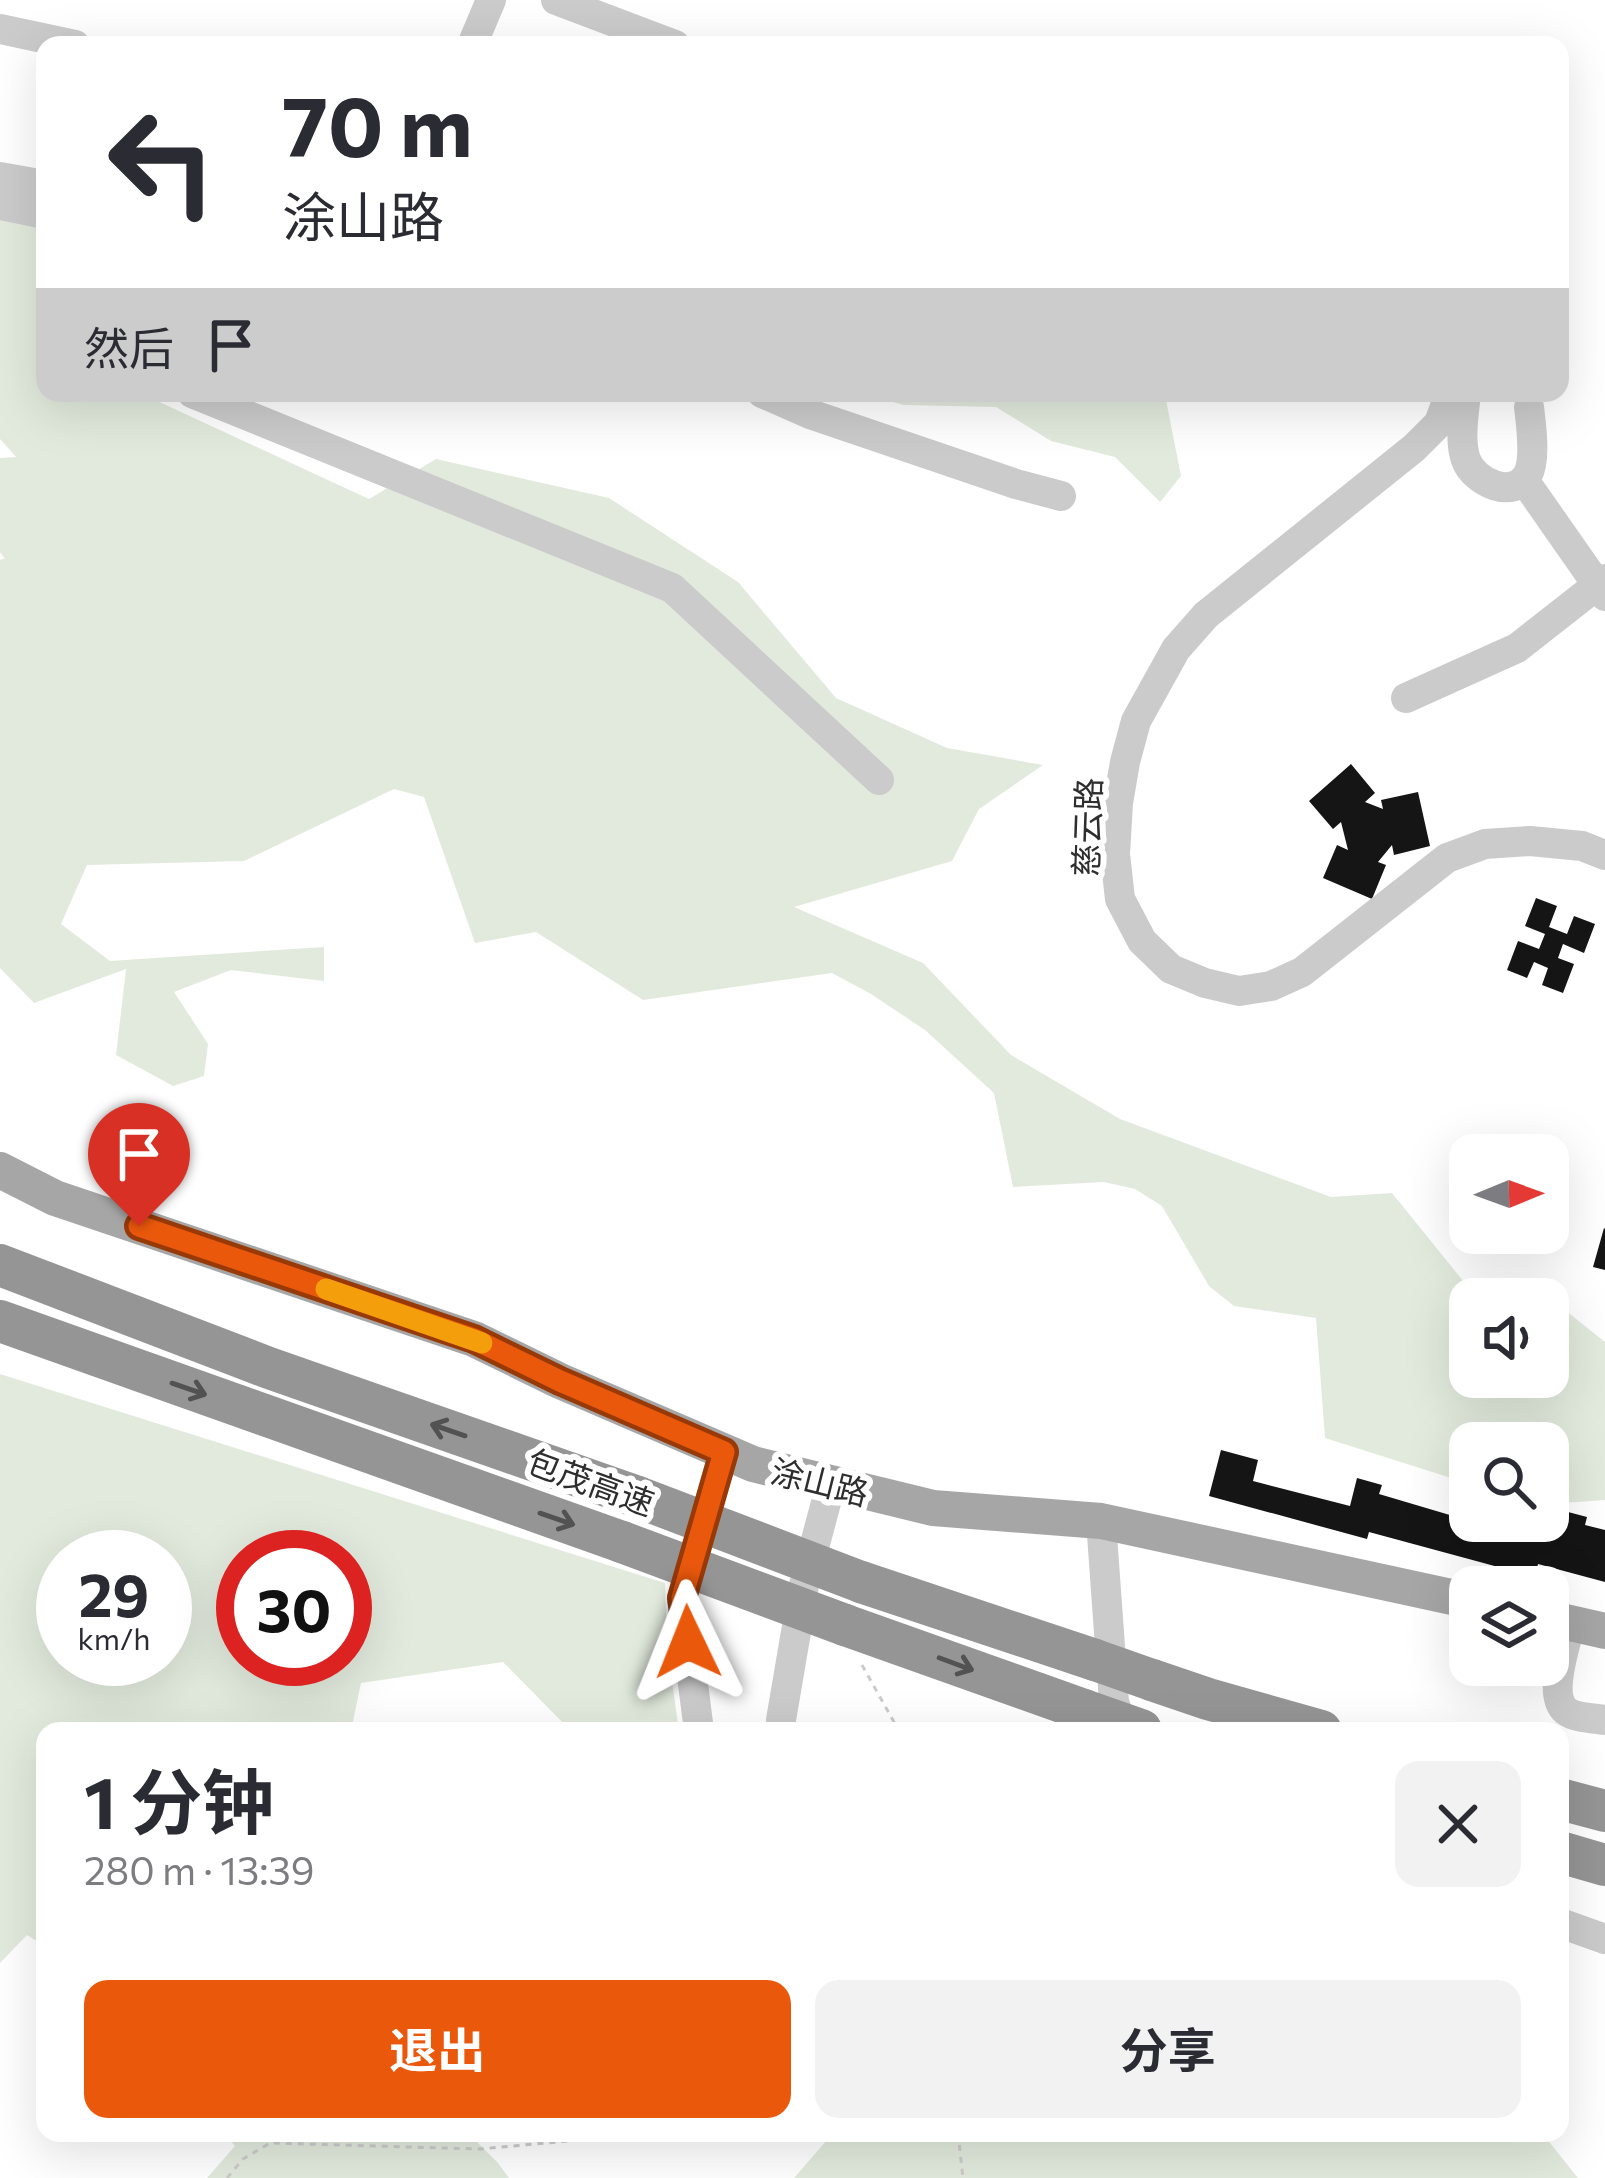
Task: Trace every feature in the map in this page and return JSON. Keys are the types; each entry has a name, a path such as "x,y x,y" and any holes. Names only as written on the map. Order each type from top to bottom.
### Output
{"highway":[{"path":"0,1251 186,1336"},
{"name":"包茂高速","path":"0,1265 269,1368 638,1497 861,1582 1289,1722"},
{"name":"包茂高速","path":"0,1323 1118,1722"},
{"path":"1569,1801 1605,1811"},
{"path":"1569,1854 1605,1864"}],"main road":[{"name":"涂山路","path":"0,1169 55,1198 474,1339 753,1464 933,1508 1101,1521 1449,1596"}],"street":[{"path":"476,36 491,0"},
{"path":"556,0 651,36"},
{"path":"0,29 36,37"},
{"path":"0,177 36,183"},
{"path":"0,205 36,212"},
{"path":"214,402 672,588 879,781"},
{"path":"782,402 830,422 1061,496"},
{"name":"慈云路","path":"1447,402 1439,423 1414,448 1206,615 1176,649 1136,721 1125,762 1115,854 1120,899 1142,941 1171,968 1239,991 1271,986 1302,972 1447,858 1485,844 1530,841 1582,846 1605,855"},
{"path":"1465,402 1465,459 1475,476 1501,487 1524,480 1529,473 1529,407"},
{"path":"1406,698 1517,648 1603,586 1524,480"},
{"path":"698,1722 682,1598 724,1452"},
{"path":"781,1720 804,1585 831,1484"},
{"path":"1101,1521 1114,1702 1121,1722"},
{"path":"1575,1624 1557,1685 1559,1703 1572,1714 1605,1720"},
{"path":"1569,1926 1605,1939"}],"path":[{"path":"227,2178 242,2159 270,2144 480,2149 557,2142"},
{"path":"959,2142 963,2178"}],"shaded area":[{"path":"0,168 36,176 36,402 159,402 369,499 436,459 609,498 738,582 836,698 947,748 1043,765 979,809 952,861 794,907 923,963 1011,1055 1120,1119 1331,1197 1392,1193 1461,1278 1449,1278 1449,1398 1569,1398 1569,1313 1605,1342 1605,1500 1569,1503 1569,1422 1449,1422 1449,1477 1325,1438 1316,1318 1234,1306 1209,1286 1162,1206 1135,1189 1104,1182 1013,1187 994,1093 925,1030 832,973 643,1000 536,932 475,943 424,797 394,789 244,861 87,865 61,924 110,961 324,947 324,981 231,970 174,992 208,1044 204,1076 173,1086 116,1055 126,969 34,1003 0,968 0,560 5,558 0,553 0,458 16,457 0,439"},
{"path":"893,402 1166,402 1181,476 1160,502 1115,457 1051,441 996,407"},
{"path":"0,1374 665,1583 667,1646 678,1722 562,1722 503,1662 372,1681 372,1530 216,1530 216,1686 360,1686 353,1722 36,1722 36,1940 27,1935 0,1963"},
{"path":"232,2142 477,2142 509,2178 207,2178 235,2146"},
{"path":"825,2142 1549,2142 1578,2178 794,2178"}],"building":[{"path":"1351,764 1375,793 1365,802 1383,809 1381,800 1418,792 1430,846 1394,855 1392,845 1378,862 1386,865 1372,899 1323,878 1337,845 1348,850 1341,822 1333,829 1309,801"},
{"path":"1536,898 1557,906 1549,927 1567,934 1574,916 1595,924 1584,953 1563,944 1558,958 1574,964 1563,993 1542,985 1548,968 1534,962 1527,978 1507,970 1518,941 1539,949 1545,934 1525,926"},
{"path":"1605,1229 1605,1270 1593,1267"},
{"path":"1221,1450 1258,1460 1253,1481 1350,1506 1357,1478 1382,1485 1379,1494 1449,1515 1449,1542 1569,1542 1569,1512 1587,1517 1585,1525 1605,1530 1605,1582 1569,1572 1569,1566 1494,1566 1369,1532 1367,1539 1209,1496"}],"slow traffic":[{"path":"326,1289 482,1343"}],"route":[{"path":"139,1226 474,1339 724,1452 682,1598 688,1642"}]}
